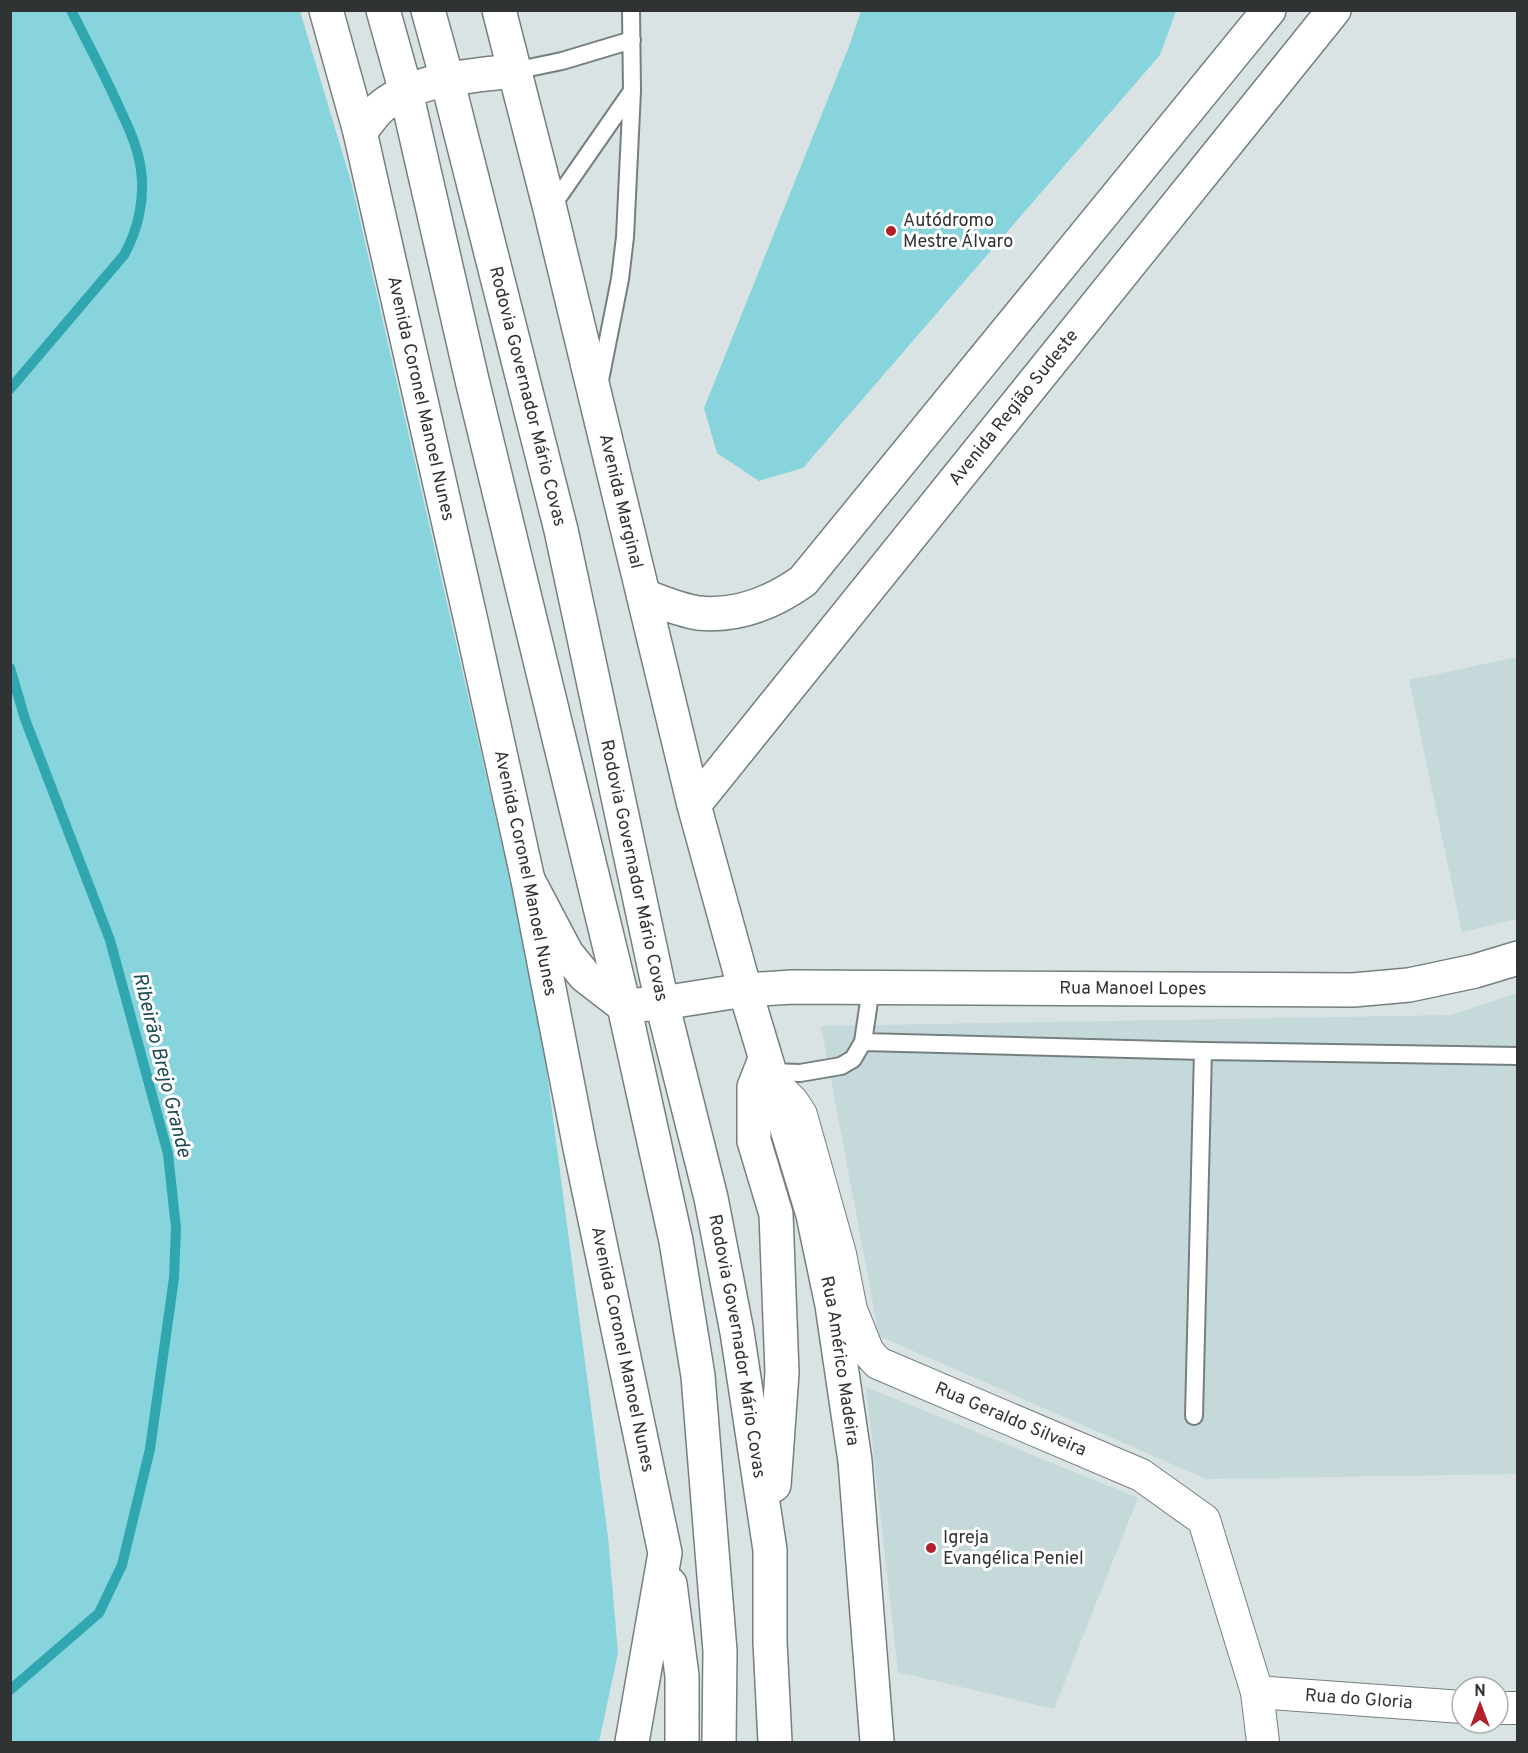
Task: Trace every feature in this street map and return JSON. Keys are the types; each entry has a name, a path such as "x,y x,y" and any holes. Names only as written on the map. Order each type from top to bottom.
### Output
{"street":[{"name":"Avenida Coronel Manoel Nunes","path":"326,10 360,132 528,880 580,1148 665,1553 632,1743"},
{"path":"383,10 406,92 475,391 624,1006 676,1241 698,1376 720,1651 719,1743"},
{"name":"Rodovia Governador Mário Covas","path":"428,10 561,530 662,1003 713,1209 737,1332 770,1550 770,1642 775,1743"},
{"name":"Avenida Marginal","path":"499,10 550,209 694,805 745,990"},
{"path":"644,596 698,613 733,612 763,605 783,596 803,581 1269,10"},
{"name":"Avenida Região Sudeste","path":"694,805 1334,10"},
{"path":"360,132 381,108 406,92 447,79 514,71"},
{"path":"528,880 567,954 585,976 624,1006"},
{"name":"Rua Manoel Lopes","path":"624,1006 662,1003 745,990 792,987 1353,990 1409,985 1475,971 1518,958"},
{"name":"Rua Américo Madeira","path":"745,990 813,1215 832,1305 855,1461 877,1743"},
{"path":"769,1071 754,1087 754,1141 776,1214 782,1372 770,1550"},
{"name":"Rua Geraldo Silveira","path":"769,1071 792,1101 807,1130 840,1254 851,1310 868,1352 878,1363 1141,1475 1204,1520 1257,1692 1263,1743"},
{"path":"665,1553 682,1676 682,1743"},
{"name":"Rua do Gloria","path":"1257,1692 1450,1706"}],"lane":[{"path":"596,399 620,279 625,237 632,90 631,10"},
{"path":"514,71 562,61 632,40"},
{"path":"550,209 632,90"},
{"path":"769,1071 800,1073 841,1066 853,1059 863,1042 872,988"},
{"path":"863,1042 1518,1056"},
{"path":"1194,1416 1203,1051"}],"shaded area":[{"path":"11,11 300,11 352,185 538,1004 608,1537 618,1653 599,1742 11,1742"},
{"name":"Autódromo Mestre Álvaro","path":"861,11 1176,11 1160,55 803,468 759,481 717,453 704,408 848,49"},
{"path":"1517,657 1517,919 1462,932 1409,680"},
{"path":"1517,993 1517,1474 1206,1479 879,1336 821,1026 1451,1015"},
{"path":"866,1387 1138,1498 1054,1709 898,1672"}],"waterway":[{"name":"Ribeirão Brejo Grande","path":"10,389 124,255 137,225 141,203 142,181 138,153 107,81 71,10"},
{"name":"Ribeirão Brejo Grande","path":"10,668 25,719 110,940 168,1154 176,1228 174,1278 150,1449 122,1565 99,1613 10,1690"}],"place":[{"name":"Autódromo Mestre Álvaro","path":"891,231"},
{"name":"Igreja Evangélica Peniel","path":"931,1548"}]}
